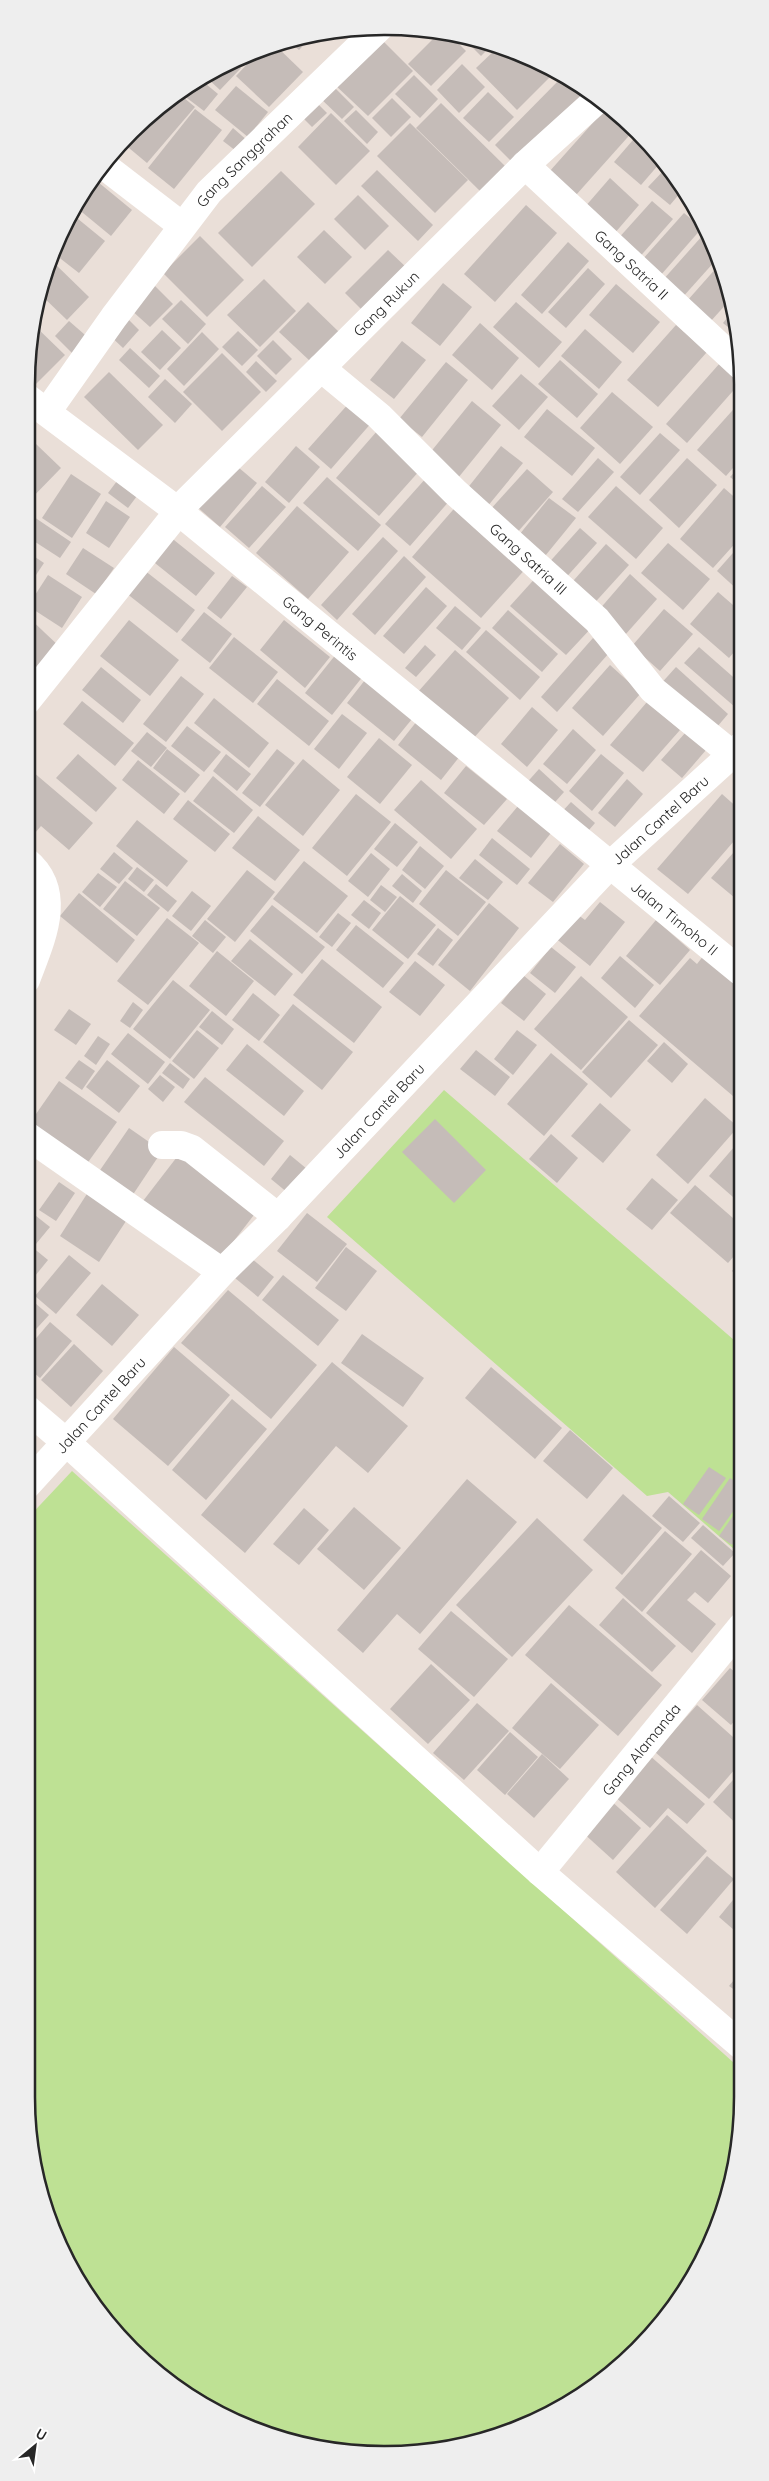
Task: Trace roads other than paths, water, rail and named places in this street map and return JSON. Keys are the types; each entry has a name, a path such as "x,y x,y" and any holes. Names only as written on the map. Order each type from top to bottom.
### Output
{"street":[{"name":"Gang Sanggrahan","path":"36,404 208,192 371,36"},
{"name":"Gang Rukun","path":"35,691 178,511 525,165 593,104"},
{"name":"Gang Satria II","path":"525,165 733,357"},
{"path":"109,170 181,225"},
{"name":"Gang Satria III","path":"321,368 379,416 455,492 597,620 653,690 734,750"},
{"name":"Gang Perintis","path":"36,404 178,511 319,625 609,866"},
{"name":"Jalan Cantel Baru","path":"35,1476 222,1272 278,1217 609,866 734,753"},
{"name":"Jalan Timoho II","path":"609,866 734,966"},
{"path":"35,872 41,880 48,901 46,926 35,956"},
{"path":"35,1141 222,1272"},
{"path":"162,1145 181,1145 192,1149 278,1217"},
{"path":"35,1416 540,1872 734,2039"},
{"name":"Gang Alamanda","path":"540,1872 734,1636"}]}
